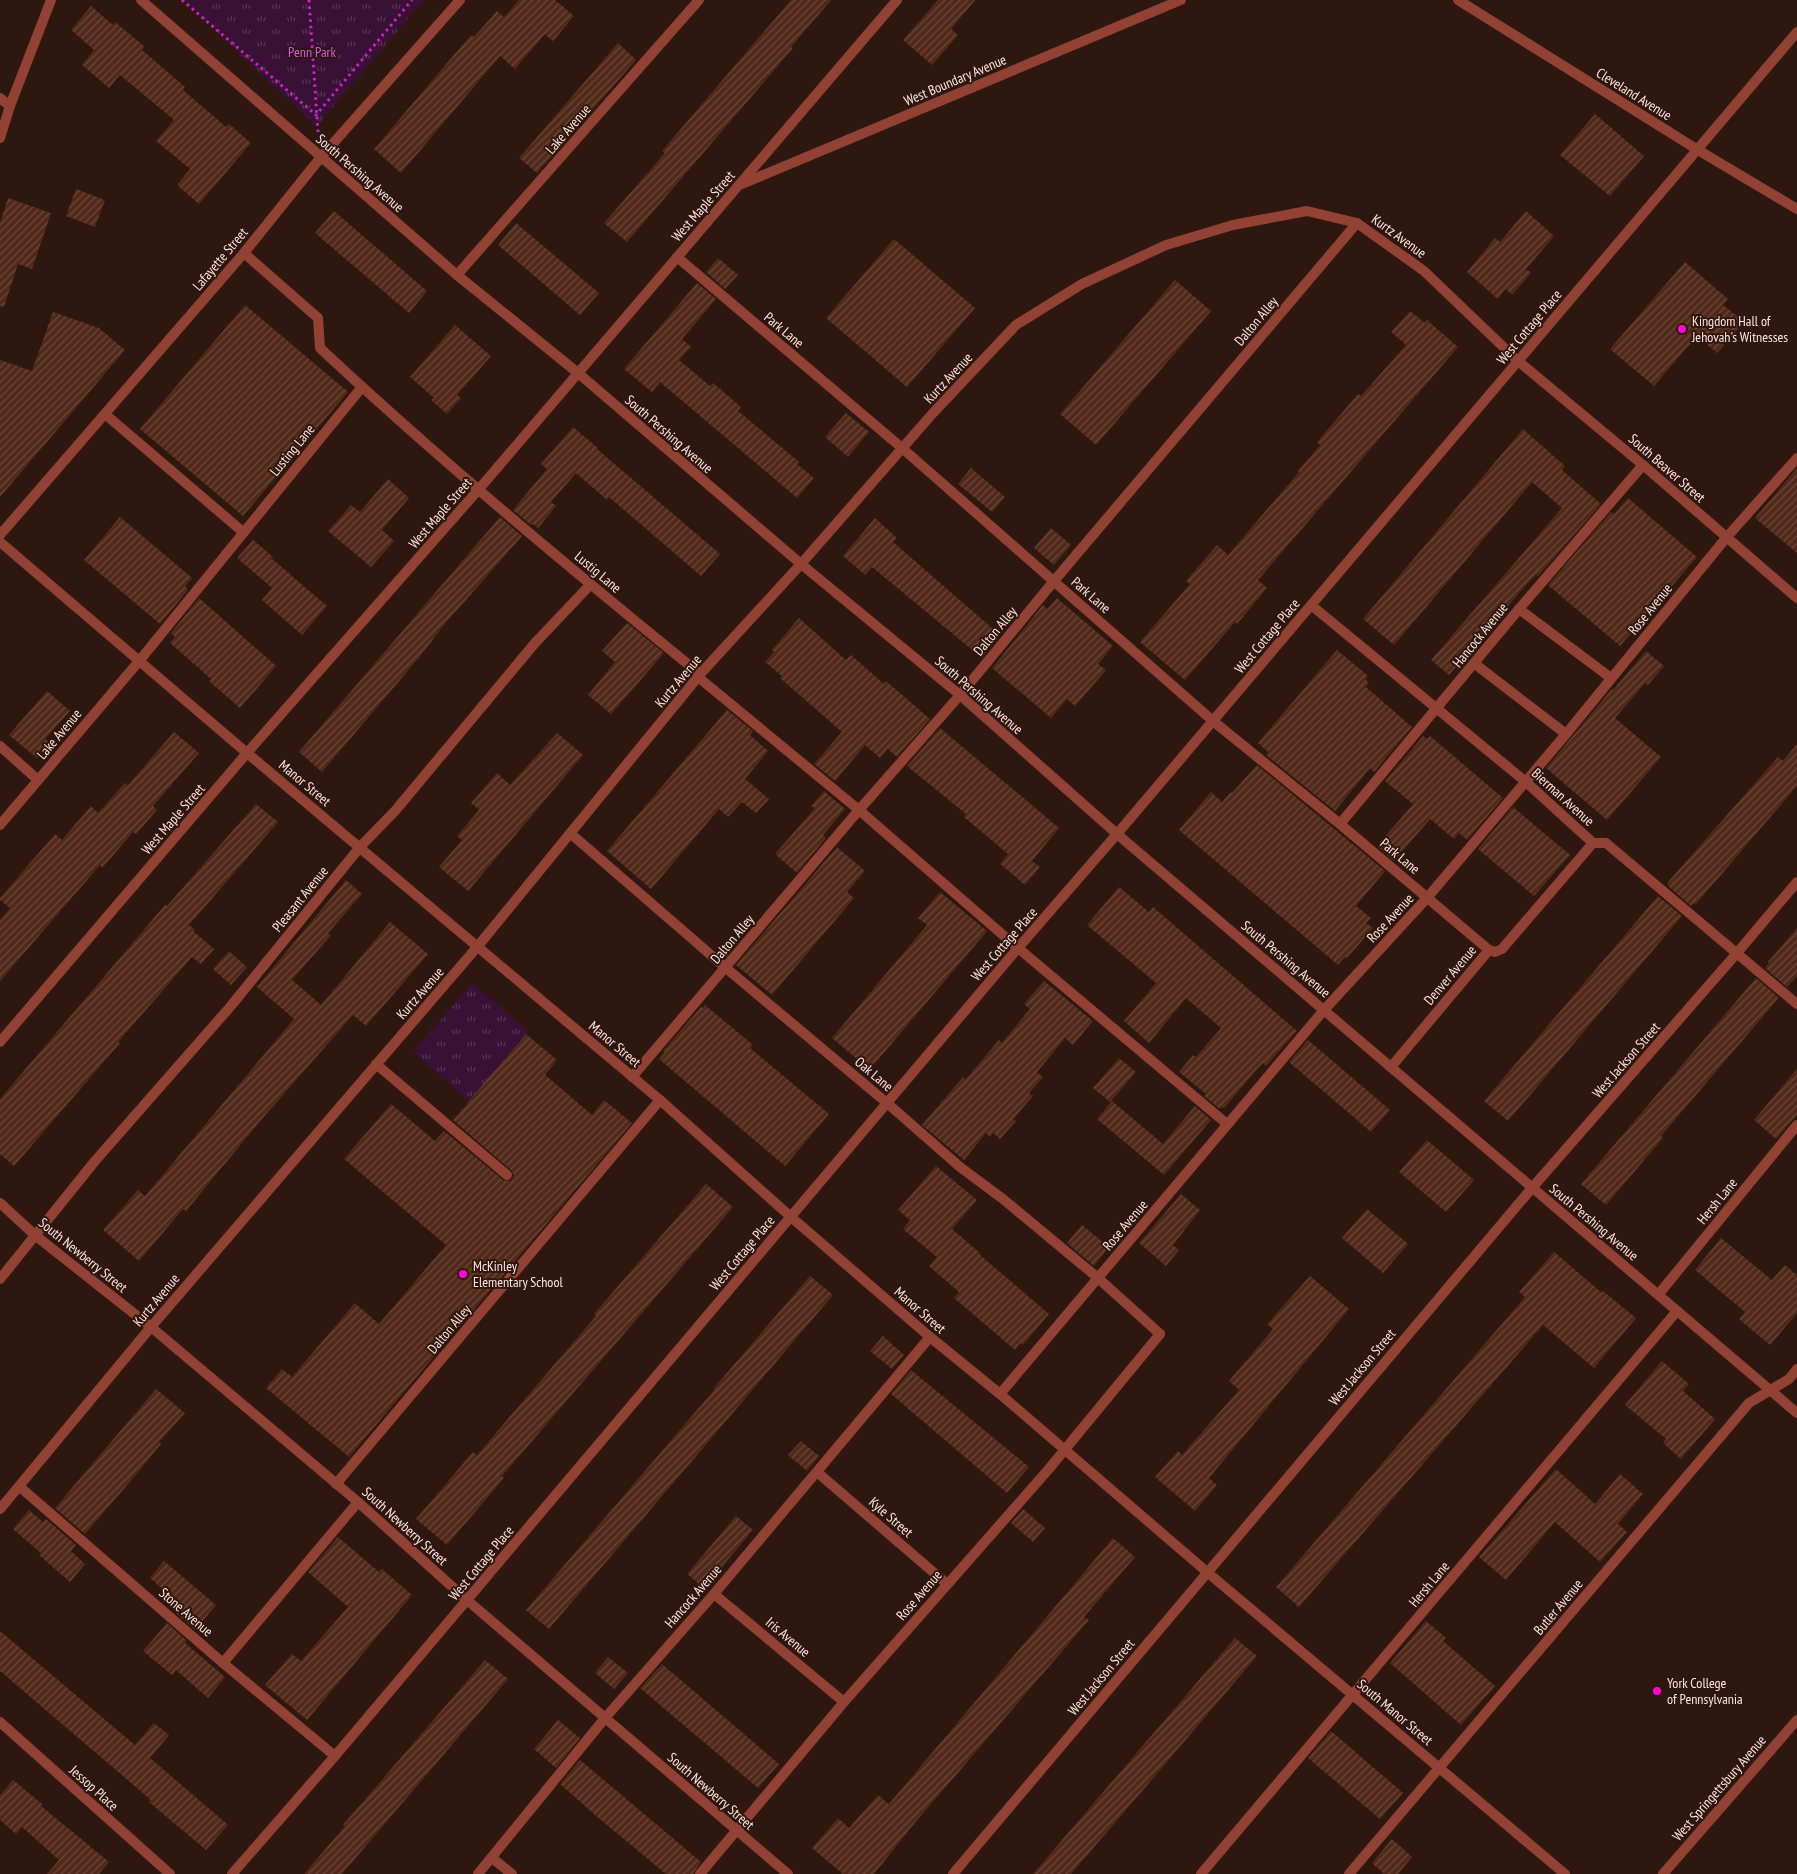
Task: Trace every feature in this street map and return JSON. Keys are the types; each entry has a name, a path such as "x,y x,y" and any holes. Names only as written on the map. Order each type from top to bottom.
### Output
{"street":[{"path":"0,138 10,106 52,0"},
{"name":"South Pershing Avenue","path":"141,0 458,275 578,373 800,564 960,695 1117,834 1797,1413"},
{"name":"Lafayette Street","path":"0,535 244,253 321,158 460,0"},
{"name":"Lake Avenue","path":"458,275 699,0"},
{"name":"West Maple Street","path":"0,1042 247,754 479,489 897,0"},
{"name":"West Boundary Avenue","path":"739,185 1181,0"},
{"name":"Cleveland Avenue","path":"1458,0 1698,150 1797,209"},
{"name":"West Cottage Place","path":"232,1874 335,1756 1018,948 1117,834 1797,32"},
{"path":"0,98 10,106"},
{"name":"Kurtz Avenue","path":"0,1509 151,1327 478,946 699,676 902,448 1016,325 1082,284 1166,245 1232,225 1307,211 1357,223 1424,271 1518,361"},
{"name":"Dalton Alley","path":"632,1077 859,810 960,695 1357,223"},
{"name":"Lustig Lane","path":"244,253 318,318 320,348 362,387 590,585 859,810 1018,948 1227,1124"},
{"name":"Park Lane","path":"677,257 902,448 1213,721 1340,824 1489,950"},
{"name":"South Beaver Street","path":"1518,361 1797,598"},
{"name":"Lusting Lane","path":"140,660 362,387"},
{"path":"105,414 243,532"},
{"name":"Rose Avenue","path":"1000,1394 1324,1010 1428,898 1566,734 1726,538 1797,458"},
{"name":"Hancock Avenue","path":"1340,824 1642,465"},
{"name":"Manor Street","path":"0,542 140,660 247,754 660,1100 791,1217 930,1337 1000,1394 1207,1572"},
{"name":"Pleasant Avenue","path":"0,1279 96,1161 230,1006 360,847 395,811 535,643 590,585"},
{"name":"Bierman Avenue","path":"1311,605 1526,782 1593,843 1606,843 1797,1004"},
{"path":"1519,609 1612,678"},
{"name":"Lake Avenue","path":"0,825 140,660"},
{"path":"1475,664 1566,734"},
{"path":"0,746 38,780"},
{"name":"Oak Lane","path":"570,833 726,968 887,1103 960,1168 1003,1200 1098,1278 1160,1334"},
{"name":"Denver Avenue","path":"1390,1067 1489,950 1495,952 1502,949 1593,843"},
{"name":"West Jackson Street","path":"953,1874 1532,1188 1797,882"},
{"path":"376,1064 507,1175"},
{"name":"Dalton Alley","path":"336,1484 660,1100"},
{"name":"Hersh Lane","path":"1658,1295 1797,1125"},
{"name":"South Newberry Street","path":"0,1204 36,1236 151,1327 358,1502 467,1600 788,1874"},
{"name":"Hersh Lane","path":"1201,1874 1677,1311"},
{"name":"Rose Avenue","path":"700,1874 844,1702 1065,1450 1160,1334"},
{"name":"Hancock Avenue","path":"478,1874 605,1718 714,1594 930,1337"},
{"name":"Butler Avenue","path":"1349,1874 1749,1403 1789,1379 1797,1369"},
{"name":"Kyle Street","path":"817,1472 947,1584"},
{"name":"Stone Avenue","path":"20,1487 223,1663 335,1756"},
{"path":"223,1663 358,1502"},
{"name":"South Manor Street","path":"1207,1572 1565,1874"},
{"name":"Iris Avenue","path":"714,1594 844,1702"},
{"name":"West Springettsbury Avenue","path":"1663,1874 1797,1720"},
{"name":"Jessop Place","path":"0,1722 170,1874"},
{"path":"492,1858 512,1874"}],"path":[{"path":"182,0 316,115"},
{"path":"308,0 321,158"},
{"path":"316,115 412,0"}],"green space":[{"name":"Penn Park","path":"184,0 424,0 316,127"},
{"path":"472,983 528,1031 470,1102 413,1052"}],"building":[{"path":"519,0 555,0 574,16 553,41 545,34 515,69 500,56 401,173 374,149 471,35 474,37 497,11 504,17"},
{"path":"791,0 831,0 791,47 793,48 627,242 604,223 665,153 662,151"},
{"path":"938,0 975,0 951,29 958,35 932,65 903,40"},
{"path":"91,6 113,25 115,22 145,47 142,50 185,87 183,90 226,127 229,124 251,143 199,204 177,185 190,169 156,141 174,120 120,75 109,88 82,65 94,50 71,30"},
{"path":"618,43 636,60 537,173 519,158"},
{"path":"1595,114 1644,156 1610,196 1560,155"},
{"path":"76,189 105,200 95,227 66,216"},
{"path":"8,198 51,213 32,269 18,264 4,307 0,306 0,223"},
{"path":"334,211 427,291 409,313 315,233"},
{"path":"1526,211 1554,236 1526,269 1531,273 1512,295 1506,289 1498,299 1467,272 1495,238 1500,242"},
{"path":"516,223 599,293 580,315 498,245"},
{"path":"894,239 975,308 907,387 826,318"},
{"path":"718,258 738,275 725,289 706,272"},
{"name":"Kingdom Hall of Jehovah's Witnesses","path":"1685,262 1728,299 1723,305 1744,322 1717,353 1697,336 1654,386 1610,349"},
{"path":"1175,280 1211,311 1096,445 1060,414"},
{"path":"697,283 716,299 682,339 691,347 679,360 710,386 713,383 741,407 738,411 799,462 797,464 814,478 797,498 660,382 652,392 624,369"},
{"path":"245,305 348,392 243,516 140,429"},
{"path":"1410,311 1425,323 1427,320 1458,347 1258,580 1267,588 1237,624 1235,622 1185,680 1140,642 1190,584 1186,581 1217,545 1228,555 1299,472 1320,445 1317,442 1358,394 1361,396 1406,345 1391,332"},
{"path":"53,312 99,328 125,350 0,497 0,360 32,371"},
{"path":"455,325 491,356 457,395 461,398 447,414 431,400 434,398 410,377"},
{"path":"846,413 869,432 848,457 825,437"},
{"path":"573,427 720,554 701,576 609,497 607,500 576,473 551,502 556,506 538,528 533,524 531,525 513,510 547,469 541,464"},
{"path":"1523,429 1565,466 1562,470 1601,504 1538,576 1536,575 1526,585 1449,675 1431,660 1562,508 1532,482 1394,645 1363,619"},
{"path":"971,468 1005,497 992,512 958,484"},
{"path":"1797,468 1797,553 1755,518"},
{"path":"388,479 409,498 382,530 394,541 371,567 328,531 351,505 360,512"},
{"path":"1628,498 1697,557 1620,646 1548,585 1611,512 1614,514"},
{"path":"120,517 192,578 185,586 188,590 160,624 84,560"},
{"path":"500,517 522,536 443,626 422,654 322,772 299,752"},
{"path":"875,518 897,538 893,542 1000,635 982,658 872,567 865,575 843,556"},
{"path":"1051,528 1071,545 1054,565 1034,548"},
{"path":"253,540 327,606 302,635 262,600 272,588 237,558"},
{"path":"199,598 276,666 240,708 209,681 211,679 170,643 175,637 171,633"},
{"path":"1057,598 1113,646 1098,664 1106,670 1075,706 1067,699 1051,718 992,668 1043,605 1047,609"},
{"path":"799,618 846,660 851,655 884,684 886,681 930,719 897,757 888,749 880,758 865,745 835,781 814,764 842,732 780,678 782,676 765,662 774,652 772,650"},
{"path":"627,623 664,653 611,714 588,695 615,662 602,651"},
{"path":"1337,650 1368,676 1365,679 1369,683 1366,687 1412,727 1374,772 1370,768 1335,811 1266,755 1268,752 1258,743"},
{"path":"1646,651 1664,666 1648,685 1645,683 1615,718 1661,757 1607,820 1546,768"},
{"path":"47,691 70,711 45,739 49,742 37,758 9,735"},
{"path":"727,710 753,731 750,735 768,751 745,779 769,799 756,813 742,802 728,817 719,809 651,889 607,851"},
{"path":"940,728 1059,828 1032,861 1040,867 1025,885 1000,864 1008,854 964,817 966,814 907,766"},
{"path":"174,732 199,753 153,806 157,810 136,834 133,832 102,868 100,865 0,981 0,920 10,908 0,898 55,834 62,840 91,806 98,813 125,783 128,785"},
{"path":"557,733 583,755 468,891 439,867 462,840 457,836 479,810 471,803 497,773 510,785"},
{"path":"1423,736 1427,739 1430,736 1503,798 1467,840 1459,833 1454,839 1430,819 1394,861 1377,846 1413,804 1385,781"},
{"path":"1797,744 1797,786 1696,904 1694,903 1691,906 1667,885 1669,881 1778,757 1783,761"},
{"path":"1257,765 1385,871 1356,906 1371,918 1366,923 1373,928 1347,958 1345,957 1338,965 1179,830 1211,792 1222,802"},
{"path":"824,791 845,809 823,835 826,838 797,873 775,854 815,808 811,806"},
{"path":"256,804 278,822 189,925 195,930 193,931 214,949 201,964 192,957 14,1166 0,1154 0,1099 165,905 167,906"},
{"path":"1513,807 1570,855 1534,896 1478,849"},
{"path":"837,847 865,871 847,892 854,898 772,995 736,965"},
{"path":"346,880 362,894 328,933 331,935 292,980 321,1005 390,922 428,954 366,1026 353,1015 261,1120 186,1211 183,1209 139,1261 103,1230 138,1190 145,1196 294,1019 257,987"},
{"path":"1119,887 1149,912 1153,907 1297,1031 1266,1066 1263,1063 1258,1068 1224,1108 1220,1109 1204,1096 1206,1094 1179,1072 1193,1055 1196,1057 1221,1028 1186,998 1149,1043 1124,1021 1156,983 1087,925"},
{"path":"940,892 987,931 871,1068 865,1062 863,1064 832,1038 927,925 918,918"},
{"path":"1658,896 1682,916 1508,1121 1484,1101"},
{"path":"1797,928 1797,976 1787,987 1765,968"},
{"path":"229,951 247,967 231,985 213,969"},
{"path":"1756,978 1778,997 1777,1000 1661,1136 1663,1138 1606,1205 1581,1184"},
{"path":"1044,981 1093,1021 1073,1045 1065,1038 1037,1072 1043,1077 1029,1093 1033,1096 1013,1119 1016,1121 1000,1139 993,1133 990,1137 986,1133 964,1160 922,1125 963,1077 966,1079 999,1040 1002,1043 1030,1009 1024,1004"},
{"path":"705,1005 753,1045 750,1048 829,1114 785,1166 659,1059 665,1052 663,1051 701,1007 703,1008"},
{"name":"McKinley Elementary School","path":"526,1034 557,1060 545,1075 592,1115 604,1100 632,1123 349,1457 266,1388 282,1369 292,1377 355,1303 379,1324 446,1245 344,1159 391,1104 435,1141 444,1131 503,1180 510,1181 514,1176 511,1170 453,1120"},
{"path":"1308,1040 1390,1110 1371,1132 1289,1062"},
{"path":"1119,1058 1136,1072 1110,1102 1093,1088"},
{"path":"1797,1069 1797,1115 1776,1139 1754,1120"},
{"path":"1112,1101 1163,1144 1195,1106 1211,1120 1164,1175 1097,1119"},
{"path":"1427,1140 1474,1180 1446,1212 1399,1172"},
{"path":"936,1166 977,1200 952,1229 1049,1314 1023,1345 1020,1343 1015,1350 954,1298 959,1292 929,1266 937,1257 903,1229 910,1220 898,1210"},
{"path":"706,1184 733,1207 502,1476 504,1478 447,1545 416,1519 473,1452 477,1455 596,1316 594,1314"},
{"path":"1181,1194 1200,1210 1173,1245 1179,1250 1166,1266 1139,1243"},
{"path":"1367,1209 1408,1244 1383,1273 1342,1238"},
{"path":"1082,1225 1109,1247 1094,1266 1067,1243"},
{"path":"1721,1238 1772,1280 1785,1265 1797,1275 1797,1313 1770,1345 1739,1319 1745,1312 1695,1270"},
{"path":"1554,1252 1602,1293 1603,1291 1636,1318 1594,1368 1543,1325 1299,1607 1276,1587 1525,1297 1519,1292"},
{"path":"810,1276 833,1295 549,1629 526,1610"},
{"path":"1310,1276 1349,1309 1209,1478 1217,1485 1195,1511 1155,1477 1178,1451 1182,1455 1239,1390 1229,1381 1273,1329 1267,1324"},
{"path":"883,1336 904,1355 892,1369 870,1351"},
{"path":"1662,1361 1689,1384 1683,1391 1715,1419 1681,1459 1663,1443 1666,1439 1625,1405"},
{"path":"911,1370 1029,1467 1007,1493 891,1394"},
{"path":"156,1389 185,1413 159,1442 161,1444 85,1534 55,1508"},
{"path":"801,1441 819,1456 807,1471 788,1455"},
{"path":"1556,1469 1595,1504 1620,1474 1643,1494 1618,1524 1627,1532 1600,1562 1555,1522 1506,1580 1479,1557"},
{"path":"1023,1509 1045,1528 1033,1542 1011,1523"},
{"path":"29,1510 43,1522 46,1519 76,1545 71,1551 85,1564 70,1582 13,1529"},
{"path":"736,1516 753,1530 704,1588 687,1574"},
{"path":"338,1537 379,1572 382,1569 412,1595 307,1720 265,1685 292,1654 301,1661 348,1607 308,1572"},
{"path":"1113,1538 1135,1557 1084,1617 1089,1620 913,1825 874,1874 843,1874 812,1848 838,1818 849,1828 878,1795 889,1804"},
{"path":"164,1561 216,1605 195,1630 176,1613 182,1606 150,1578"},
{"path":"1426,1621 1446,1638 1443,1641 1495,1686 1461,1725 1390,1663"},
{"path":"167,1623 186,1640 185,1643 225,1677 208,1698 176,1670 172,1675 143,1651"},
{"path":"0,1631 135,1745 154,1723 169,1735 150,1758 228,1825 206,1850 149,1802 151,1800 0,1671"},
{"path":"1235,1638 1257,1656 1149,1783 1071,1874 1033,1874"},
{"path":"608,1657 628,1673 614,1689 595,1673"},
{"path":"485,1660 508,1679 342,1874 304,1874 345,1826 343,1825"},
{"path":"662,1664 779,1764 758,1788 640,1688"},
{"path":"558,1720 580,1738 556,1768 534,1749"},
{"path":"1331,1731 1403,1793 1380,1819 1308,1758"},
{"path":"580,1760 701,1862 693,1874 666,1874 560,1784"},
{"path":"13,1780 42,1804 41,1806 109,1862 99,1874 47,1874 59,1860 22,1827 16,1834 0,1820 0,1795"},
{"path":"1392,1839 1412,1857 1398,1874 1384,1874 1372,1863"}],"place":[{"name":"Kingdom Hall of Jehovah's Witnesses","path":"1682,329"},
{"name":"McKinley Elementary School","path":"463,1274"},
{"name":"York College of Pennsylvania","path":"1657,1691"}]}
